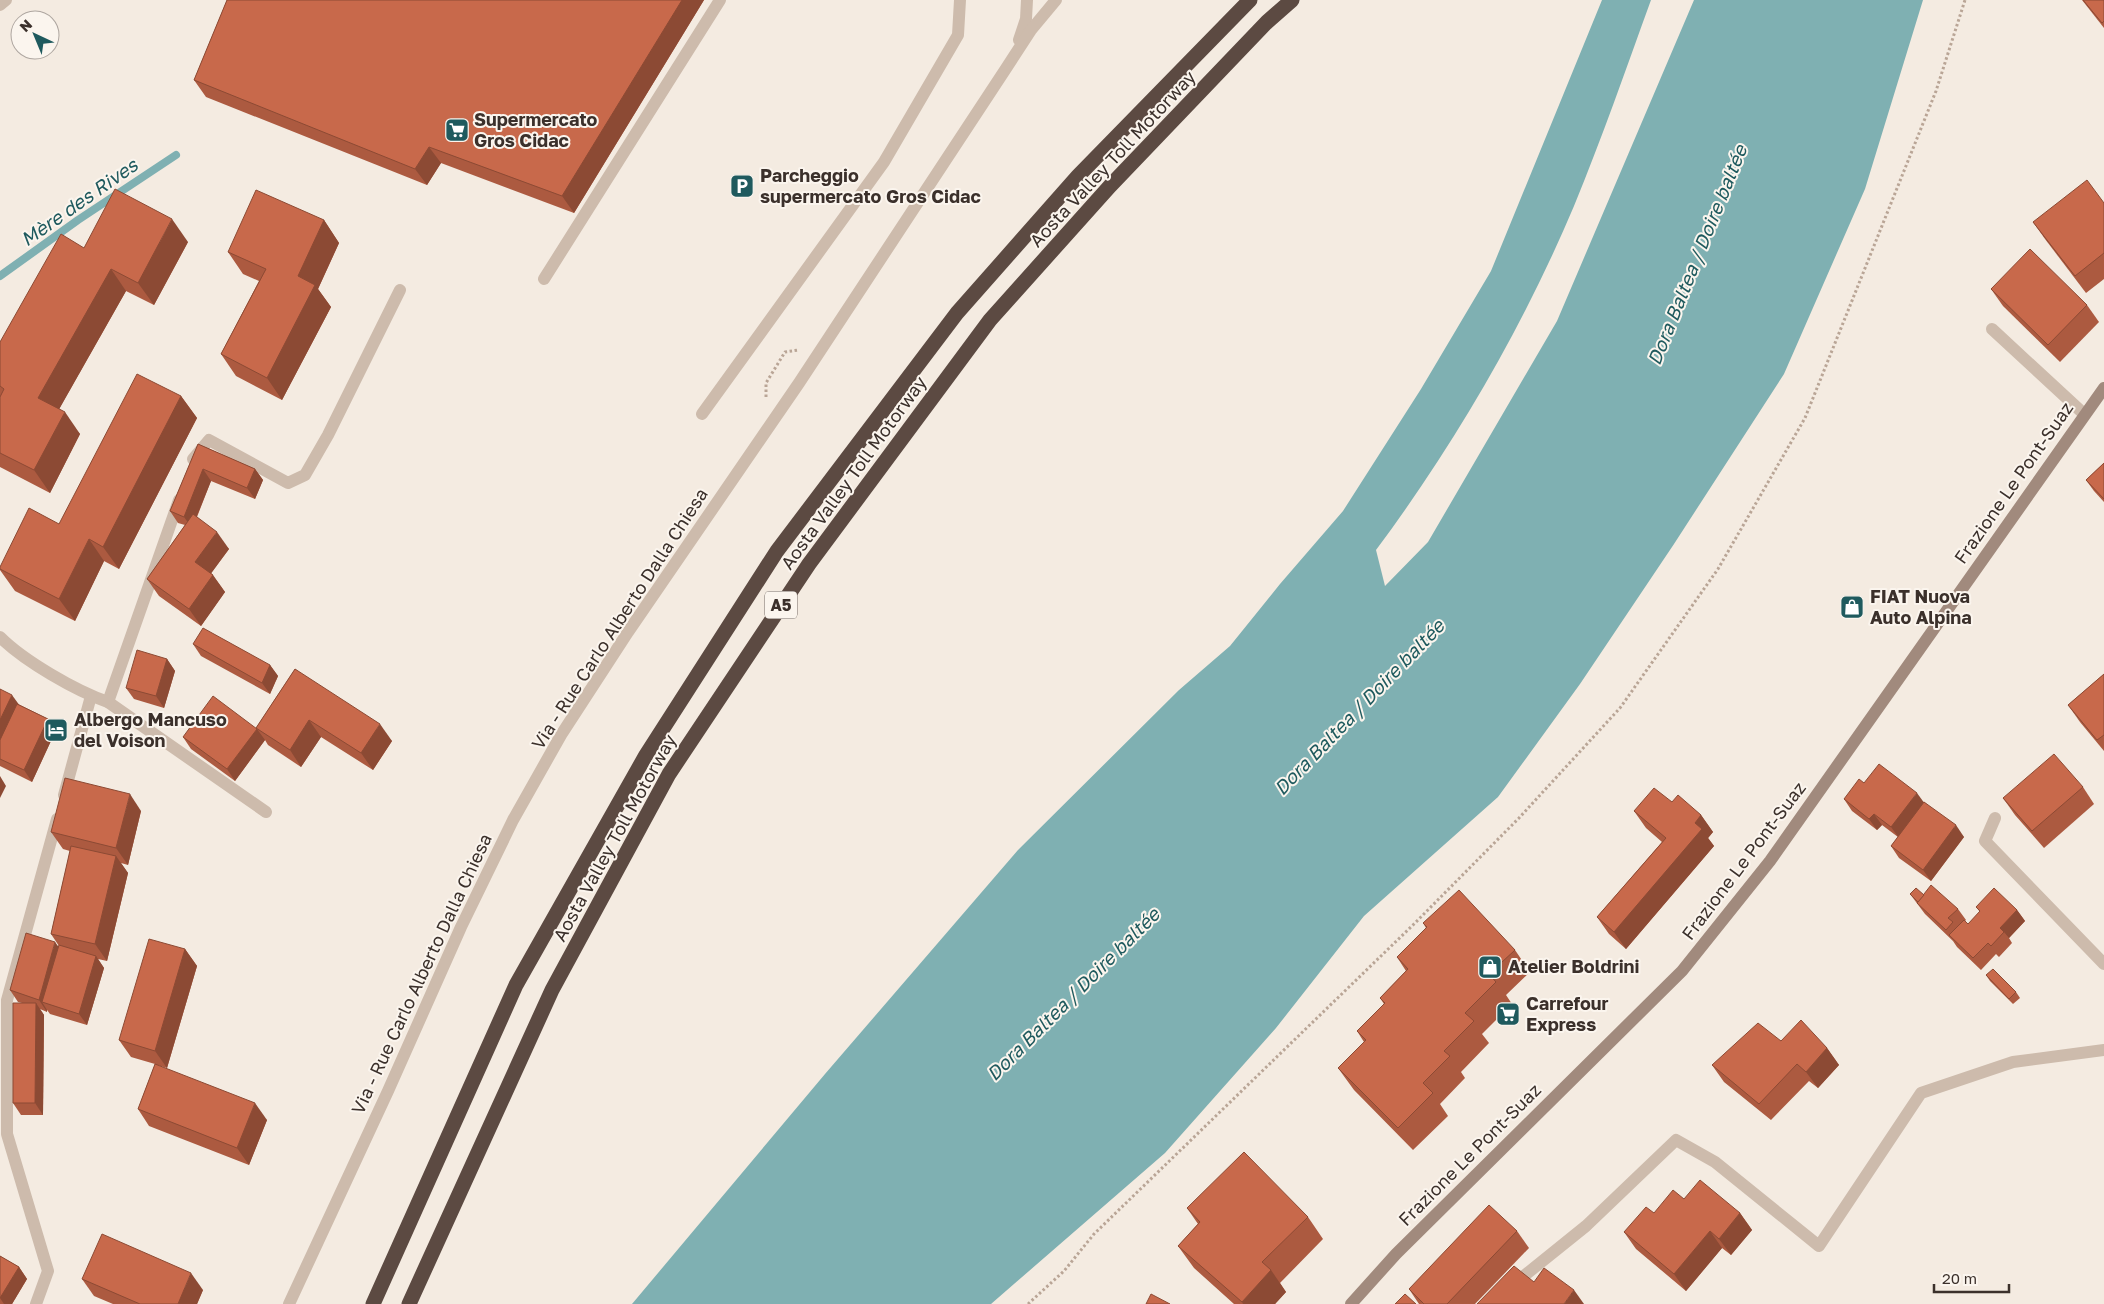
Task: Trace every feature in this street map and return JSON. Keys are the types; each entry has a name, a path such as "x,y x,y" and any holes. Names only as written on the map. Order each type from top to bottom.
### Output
{"highway":[{"name":"Aosta Valley Toll Motorway","path":"373,1304 516,985 646,755 777,551 957,313 1078,176 1250,0"},
{"name":"Aosta Valley Toll Motorway","path":"408,1304 552,990 580,938 669,774 809,564 990,320 1110,186 1267,22 1292,0"}],"main road":[{"name":"Frazione Le Pont-Suaz","path":"1351,1304 1396,1254 1682,971 1770,861 2104,388"}],"street":[{"path":"0,5 6,0"},
{"path":"544,278 692,33 720,0"},
{"path":"702,414 884,162 958,35 960,0"},
{"path":"1005,70 1026,19 1027,0"},
{"path":"1005,70 1032,30 1056,0"},
{"name":"Via - Rue Carlo Alberto Dalla Chiesa","path":"289,1304 461,927 513,820 561,735 628,632 799,383 1005,70"},
{"path":"190,467 194,457 209,440 288,483 305,475 328,435 400,290"},
{"path":"1992,329 2084,414"},
{"path":"108,702 184,486"},
{"path":"0,639 29,660 91,696 108,702 266,812"},
{"path":"36,1304 48,1271 4,1138 7,1000 91,696"},
{"path":"1995,818 1985,841 2104,964"},
{"path":"1494,1304 1504,1292 1586,1226 1676,1140 1715,1162 1820,1246 1921,1093 2014,1062 2104,1050"}],"path":[{"path":"1028,1304 1064,1271 1094,1234 1414,924 1519,818 1620,708 1718,570 1805,418 1936,91 1965,0"}],"water":[{"name":"Dora Baltea / Doire baltée","path":"1602,0 1651,0 1574,206 1533,296 1486,384 1433,469 1376,550 1385,586 1428,542 1557,321 1694,0 1923,0 1865,189 1784,374 1674,544 1580,684 1498,797 1364,916 1276,1028 1165,1153 991,1304 632,1304 825,1074 1018,850 1179,690 1230,646 1343,511 1421,389 1491,271"}],"building":[{"name":"Supermercato Gros Cidac","path":"227,0 682,0 562,196 429,147 415,169 194,80"},
{"path":"2083,0 2104,0 2104,21 2102,23"},
{"path":"2087,180 2104,203 2104,253 2075,276 2033,222"},
{"path":"115,189 172,219 138,283 111,269 38,398 65,412 34,470 0,453 0,397 4,389 0,386 0,342 61,234 84,248"},
{"path":"256,190 324,220 298,276 315,285 267,378 221,354 266,269 228,252"},
{"path":"2030,249 2087,305 2048,345 1991,289"},
{"path":"137,374 181,396 103,547 89,539 59,599 0,569 29,508 59,524"},
{"path":"198,444 255,469 247,488 203,469 184,517 170,511"},
{"path":"2104,463 2104,499 2086,480"},
{"path":"193,514 217,532 195,562 213,575 189,609 147,579"},
{"path":"203,628 270,665 262,683 193,644"},
{"path":"137,650 167,659 156,696 126,688"},
{"path":"295,669 380,724 361,753 309,720 290,750 256,728"},
{"path":"2104,674 2104,735 2097,740 2068,705"},
{"path":"0,689 12,695 0,720"},
{"path":"213,696 257,729 227,769 183,737"},
{"path":"17,704 48,719 24,770 0,759 0,740"},
{"path":"2054,754 2083,787 2032,831 2003,798"},
{"path":"1879,764 1917,793 1891,827 1874,814 1869,819 1844,799 1859,779 1864,783"},
{"path":"65,778 130,794 116,848 51,832"},
{"path":"1654,788 1672,802 1678,795 1701,815 1695,823 1702,829 1614,932 1597,917 1666,838 1634,811"},
{"path":"1924,802 1956,825 1923,870 1891,846"},
{"path":"71,846 116,856 95,944 51,934"},
{"path":"1931,885 1958,909 1948,918 1953,922 1946,930 1917,903"},
{"path":"1916,888 1924,895 1918,902 1910,894"},
{"path":"1994,888 2017,910 2000,928 2004,932 1991,946 1988,943 1973,958 1949,935 1964,920 1968,924 1980,911 1976,907"},
{"path":"1459,890 1515,950 1489,974 1496,982 1465,1013 1474,1021 1444,1051 1450,1056 1423,1083 1433,1093 1398,1128 1338,1068 1366,1040 1357,1031 1385,1003 1380,998 1408,969 1397,957 1427,927 1423,923"},
{"path":"26,933 55,942 39,1000 10,990"},
{"path":"149,939 185,949 155,1051 119,1040"},
{"path":"59,945 96,956 79,1014 42,1002"},
{"path":"1993,969 2016,992 2009,999 1986,975"},
{"path":"13,1003 36,1003 35,1103 13,1103"},
{"path":"1801,1020 1827,1048 1806,1072 1797,1064 1759,1104 1712,1065 1758,1023 1781,1041"},
{"path":"155,1064 255,1103 237,1148 138,1109"},
{"path":"1244,1152 1308,1217 1262,1262 1271,1270 1242,1302 1178,1246 1200,1222 1187,1208"},
{"path":"1700,1180 1740,1213 1719,1239 1710,1231 1674,1274 1624,1232 1646,1207 1654,1213 1673,1190 1684,1199"},
{"path":"1489,1205 1517,1231 1447,1304 1424,1304 1409,1289"},
{"path":"102,1234 191,1273 178,1304 140,1304 82,1279"},
{"path":"0,1256 19,1267 0,1298"},
{"path":"1514,1266 1534,1282 1544,1268 1574,1290 1564,1304 1477,1304"},
{"path":"1151,1294 1170,1304 1146,1304"},
{"path":"1405,1294 1416,1304 1395,1304"}],"waterway":[{"name":"Mère des Rives","path":"0,276 78,220 176,155"}],"place":[{"name":"Supermercato Gros Cidac","path":"457,130"},
{"name":"Parcheggio supermercato Gros Cidac","path":"742,186"},
{"name":"FIAT Nuova Auto Alpina","path":"1852,607"},
{"name":"Albergo Mancuso del Voison","path":"56,730"},
{"name":"Atelier Boldrini","path":"1490,967"},
{"name":"Carrefour Express","path":"1508,1014"}]}
